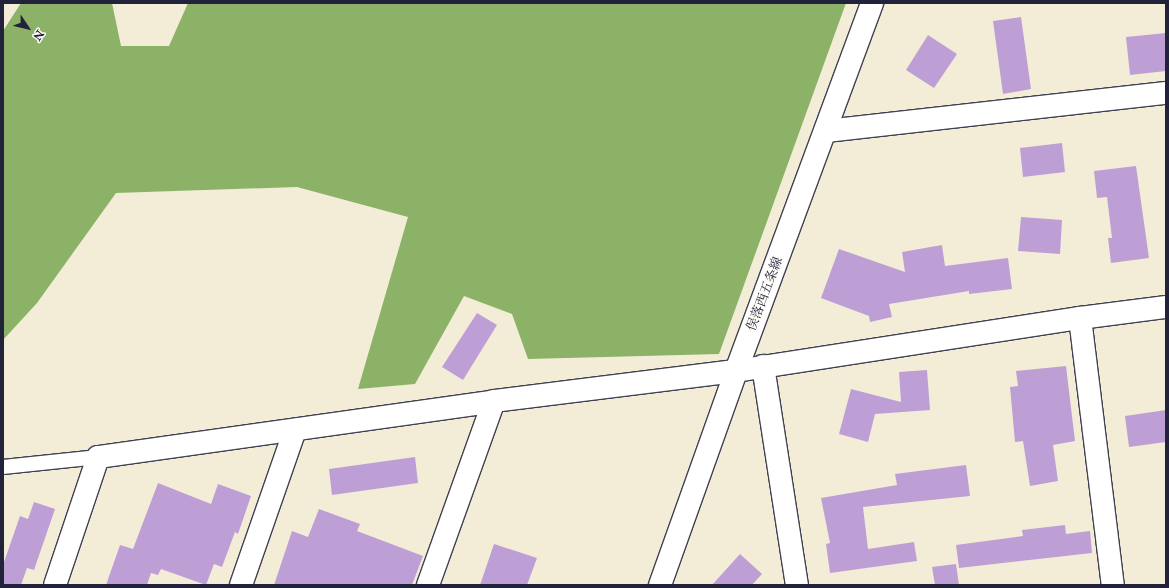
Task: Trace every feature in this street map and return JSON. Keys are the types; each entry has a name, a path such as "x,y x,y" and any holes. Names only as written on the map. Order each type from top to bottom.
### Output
{"street":[{"name":"俣落西五条線","path":"660,585 736,371 826,131 872,3"},
{"path":"826,131 1166,93"},
{"path":"54,585 98,457 494,401 736,371 1080,318 1166,307"},
{"path":"1080,318 1113,585"},
{"path":"763,366 797,585"},
{"path":"428,585 494,401"},
{"path":"241,585 295,430"}],"lane":[{"path":"3,466 98,457"}],"green space":[{"path":"21,3 112,3 121,46 169,46 188,3 846,3 719,354 528,359 512,314 464,296 415,384 358,389 408,217 297,187 116,193 37,303 3,340 3,31"}],"building":[{"path":"1021,17 1031,89 1003,94 993,21"},
{"path":"1166,33 1166,71 1130,75 1126,37"},
{"path":"928,35 957,54 934,88 906,70"},
{"path":"1062,143 1065,172 1023,177 1020,148"},
{"path":"1136,166 1149,258 1111,263 1108,238 1112,238 1107,197 1097,198 1094,171"},
{"path":"1021,217 1062,220 1060,254 1018,251"},
{"path":"942,245 945,266 1008,258 1012,289 969,294 969,291 889,304 892,317 870,322 869,316 821,298 839,249 905,272 902,252"},
{"path":"477,313 497,325 463,380 442,367"},
{"path":"1066,366 1075,441 1053,445 1058,481 1030,486 1023,441 1015,442 1010,387 1018,386 1016,371"},
{"path":"927,370 930,410 875,414 868,442 839,434 851,389 901,402 899,372"},
{"path":"1166,410 1166,442 1129,447 1125,416"},
{"path":"415,457 418,483 332,495 329,469"},
{"path":"966,465 970,496 863,507 868,549 914,542 917,561 830,573 826,544 830,543 821,498 897,485 895,474"},
{"path":"158,483 211,504 218,484 251,496 238,534 235,532 222,567 214,564 206,585 161,569 158,575 151,573 147,585 106,585 120,545 133,549"},
{"path":"34,502 55,509 34,570 27,568 21,585 3,585 3,565 20,516 28,519"},
{"path":"319,509 360,524 357,531 423,556 412,585 274,585 292,531 308,537"},
{"path":"1065,525 1066,534 1090,531 1092,553 959,568 956,545 1023,536 1022,530"},
{"path":"494,544 537,558 527,585 480,585"},
{"path":"740,554 762,574 752,585 712,585"},
{"path":"956,564 959,585 935,585 932,567"}]}
